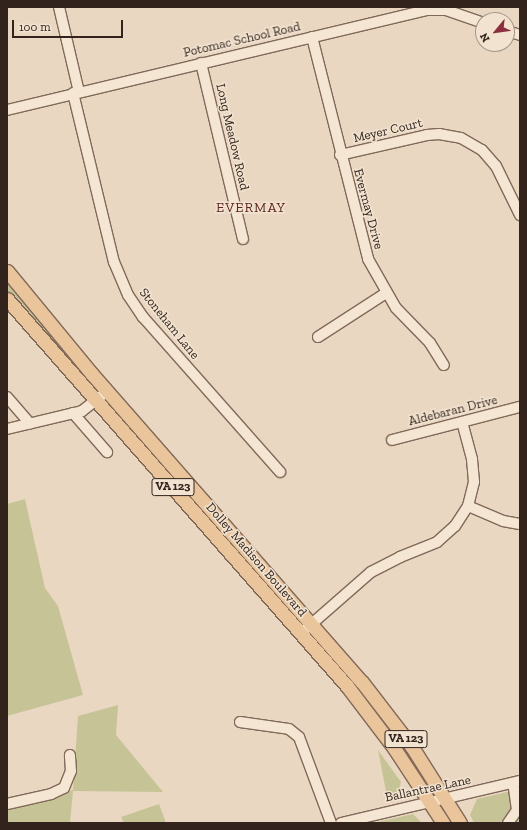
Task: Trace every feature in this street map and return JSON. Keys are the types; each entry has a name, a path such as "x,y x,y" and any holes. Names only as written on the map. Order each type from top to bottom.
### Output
{"main road":[{"name":"Dolley Madison Boulevard","path":"7,271 108,391 312,624 396,724 446,799 460,823"},
{"name":"Dolley Madison Boulevard","path":"7,299 301,634 378,725 430,802 442,823"}],"street":[{"name":"Stoneham Lane","path":"59,7 76,92 114,262 128,295 143,317 280,472"},
{"name":"Potomac School Road","path":"7,110 76,92 426,10 446,10 475,20"},
{"name":"Evermay Drive","path":"312,37 361,241 386,293 430,343 444,365"},
{"name":"Long Meadow Road","path":"201,63 243,240"},
{"name":"Meyer Court","path":"340,155 427,135 462,138 482,150 496,166 520,215"},
{"path":"318,338 386,293"},
{"path":"7,429 86,409 108,391"},
{"path":"7,397 30,423"},
{"name":"Aldebaran Drive","path":"392,440 520,407"},
{"path":"73,413 107,452"},
{"path":"301,634 371,572 400,557 426,548 447,535 468,506 473,488 474,470 462,422"},
{"path":"468,506 503,521 520,524"},
{"path":"240,722 289,729 299,737 331,823"},
{"path":"7,804 51,794 64,788 71,771 70,756"},
{"path":"508,823 517,810 516,782"},
{"name":"Ballantrae Lane","path":"341,823 516,782"}],"shaded area":[{"path":"7,276 94,385 89,385 7,292"},
{"path":"110,403 168,471 281,597 240,556 108,404"},
{"path":"25,499 45,588 58,606 83,695 7,716 7,504"},
{"path":"318,641 377,706 420,770 404,753"},
{"path":"118,705 116,735 163,792 73,791 70,823 7,823 7,808 73,790 78,716"},
{"path":"378,750 401,782 396,800 388,802"},
{"path":"520,789 520,823 474,823 470,815 477,799"},
{"path":"159,804 166,823 124,823 121,817"},
{"path":"413,814 422,823 373,823"}],"district":[{"name":"EVERMAY","path":"251,208"}]}
